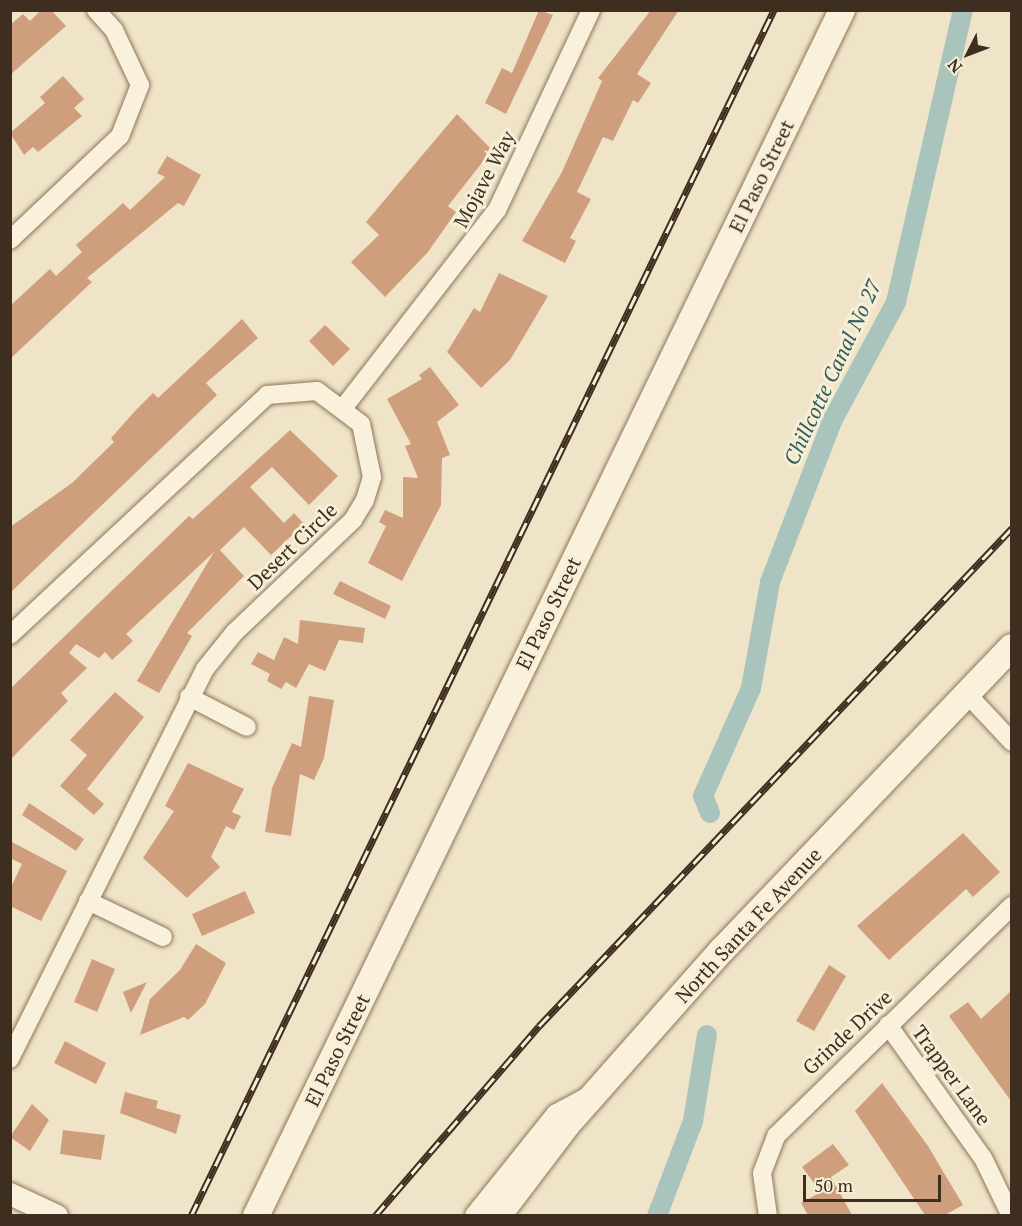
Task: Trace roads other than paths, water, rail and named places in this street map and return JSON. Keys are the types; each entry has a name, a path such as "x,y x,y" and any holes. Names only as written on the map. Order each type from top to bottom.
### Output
{"main road":[{"name":"El Paso Street","path":"256,1215 842,10"},
{"name":"North Santa Fe Avenue","path":"498,1215 589,1098 1011,647"}],"street":[{"path":"10,240 120,136 140,85 114,30 96,10"},
{"name":"Mojave Way","path":"344,407 497,210 591,10"},
{"name":"Desert Circle","path":"10,635 267,395 317,391 344,407 361,424 370,451 372,477 365,500 353,520 234,633 189,697 10,1059"},
{"path":"967,694 1011,742"},
{"path":"189,697 247,727"},
{"path":"88,901 163,937"},
{"name":"Grinde Drive","path":"768,1215 762,1173 776,1136 1011,906"},
{"name":"Trapper Lane","path":"888,1025 968,1135 1011,1215"},
{"path":"476,1215 557,1115 589,1098"},
{"path":"10,1194 60,1215"}],"waterway":[{"name":"Chillcotte Canal No 27","path":"710,813 703,796 751,688 770,582 832,421 896,302 963,10"},
{"name":"Chillcotte Canal No 27","path":"657,1216 693,1121 707,1035"}],"railway":[{"path":"191,1216 774,10"},
{"path":"375,1216 539,1026 1012,528"}]}
